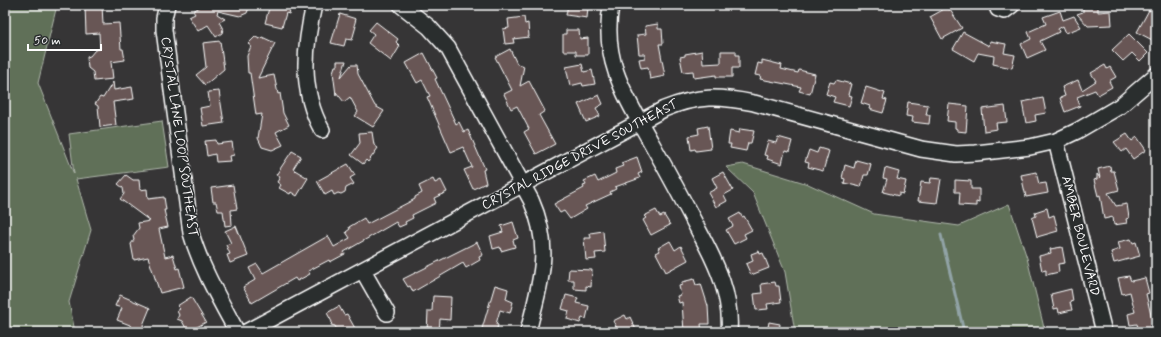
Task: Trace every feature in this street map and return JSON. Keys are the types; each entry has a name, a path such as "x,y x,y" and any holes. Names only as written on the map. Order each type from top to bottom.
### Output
{"street":[{"name":"CRYSTAL LANE LOOP SOUTHEAST","path":"167,5 164,18 164,30 191,233 195,249 206,273 238,332"},
{"path":"314,5 306,46 306,77 313,114 322,130"},
{"path":"401,5 429,27 448,48 539,216 544,250 541,280 528,332"},
{"path":"997,5 998,9 1004,11 1012,5"},
{"path":"611,6 608,28 613,65 639,122 712,256 727,296 730,314 729,332"},
{"name":"CRYSTAL RIDGE DRIVE SOUTHEAST","path":"246,332 363,271 639,122 683,101 714,97 754,103 922,149 956,154 1030,147 1056,141 1077,131 1120,106 1156,74"},
{"name":"AMBER BOULEVARD","path":"1056,141 1104,332"},
{"path":"363,271 387,313"}],"green space":[{"path":"5,5 57,5 38,83 74,174 69,134 162,121 169,167 76,179 91,230 69,302 75,332 5,332"},
{"path":"743,164 808,184 874,214 959,226 1009,204 1027,258 1045,332 795,332 785,272 753,193 726,167"}],"building":[{"path":"85,5 102,5 103,24 119,23 121,49 123,49 125,60 111,62 113,79 94,81 93,72 88,68 87,57 90,56 95,50 100,49 99,33 86,34"},
{"path":"203,5 250,5 247,13 240,16 218,11 217,14 225,19 219,22 223,29 222,33 216,37 208,25 198,31 189,17 195,14 193,11"},
{"path":"266,5 291,5 289,14 286,13 282,27 265,23 269,8 265,7"},
{"path":"568,5 588,7 587,18 566,15"},
{"path":"1083,5 1098,5 1098,12 1111,11 1112,25 1088,26 1077,14 1083,12"},
{"path":"948,7 962,28 942,39 930,17"},
{"path":"1149,10 1156,14 1156,42 1137,32"},
{"path":"1060,11 1063,20 1074,16 1081,27 1066,33 1063,26 1058,29 1059,32 1040,41 1045,50 1027,58 1021,44 1031,39 1028,32 1046,24 1043,17"},
{"path":"340,14 356,19 354,26 356,26 352,40 346,39 344,46 331,43"},
{"path":"524,17 525,24 528,23 529,37 513,39 514,43 505,44 503,29 509,28 508,19"},
{"path":"376,22 398,39 396,42 400,46 391,61 368,43 374,34 369,30"},
{"path":"658,24 658,29 662,29 663,44 659,44 665,76 650,79 648,67 641,68 639,59 645,58 645,54 639,54 637,35 646,34 645,26"},
{"path":"566,30 579,30 580,39 588,38 588,55 576,55 576,51 563,51 563,34 566,34"},
{"path":"963,32 989,46 990,41 1006,44 1004,53 1015,55 1012,68 993,64 994,56 978,53 974,61 953,49"},
{"path":"1129,34 1148,53 1140,61 1132,53 1123,61 1112,50"},
{"path":"255,37 260,39 262,37 275,43 258,78 274,75 278,94 280,93 283,113 289,125 276,132 283,145 272,150 262,147 258,138 262,114 256,115 250,73 248,73 247,56 251,46 248,44"},
{"path":"220,41 224,69 205,85 196,75 206,67 203,43"},
{"path":"510,49 517,64 524,66 520,86 529,81 545,111 539,115 555,144 536,154 524,132 529,129 517,106 511,109 504,94 512,90 495,57"},
{"path":"702,51 703,64 721,63 721,51 736,51 736,55 739,55 739,68 732,68 732,77 716,77 716,75 694,78 693,71 683,72 680,57 685,56 685,54"},
{"path":"424,53 437,78 435,79 456,124 459,122 464,132 468,130 485,169 483,170 486,183 473,189 464,170 472,167 463,147 451,152 427,97 430,96 422,80 417,83 406,63"},
{"path":"762,60 782,65 781,69 798,73 799,70 815,74 810,94 799,91 801,87 760,79 761,76 755,75 758,63 762,64"},
{"path":"337,61 346,61 341,77 351,65 357,65 358,74 375,106 384,111 373,127 355,116 358,112 350,97 344,102 336,92 336,95 333,72 335,66 337,66"},
{"path":"582,64 584,72 592,70 595,84 583,86 582,83 570,86 566,67"},
{"path":"1105,65 1107,69 1110,67 1116,77 1109,81 1112,87 1098,95 1095,90 1077,97 1080,106 1065,112 1060,98 1065,96 1062,87 1078,80 1082,90 1096,81 1091,73"},
{"path":"836,80 851,84 848,95 852,96 849,106 833,102 835,97 826,94 830,82 834,83"},
{"path":"113,82 114,90 132,87 134,99 113,102 116,125 100,127 98,106 95,104 100,97 103,98"},
{"path":"866,87 885,93 883,99 887,100 883,113 869,109 870,106 861,103"},
{"path":"219,91 224,123 203,126 200,108 210,106 208,92"},
{"path":"599,95 603,104 596,108 600,116 586,122 578,104"},
{"path":"1043,98 1046,113 1035,115 1036,121 1026,123 1022,102"},
{"path":"908,102 928,105 926,115 930,115 929,124 912,122 913,117 906,116"},
{"path":"949,104 968,106 966,132 957,131 955,128 955,122 947,121"},
{"path":"1005,106 1007,122 996,123 997,129 984,131 982,109"},
{"path":"708,126 711,149 696,151 695,149 691,150 689,136 699,134 698,128"},
{"path":"740,129 754,131 751,143 748,143 746,151 730,148 731,144 728,144 730,131 739,133"},
{"path":"372,132 374,145 378,148 368,162 366,160 363,164 351,155 360,143 359,133"},
{"path":"1127,134 1132,141 1137,137 1146,150 1133,159 1126,149 1122,152 1114,142"},
{"path":"778,137 792,141 789,152 785,151 782,164 767,159 768,156 764,155 768,141 776,143"},
{"path":"216,140 217,144 232,142 234,155 230,156 231,161 216,162 215,154 207,156 205,141"},
{"path":"819,148 829,151 823,171 808,167 809,163 805,162 809,150 817,153"},
{"path":"292,151 301,156 293,169 308,178 297,196 291,192 290,194 279,188 281,185 277,182 280,177 276,175"},
{"path":"637,157 642,172 638,174 640,178 615,187 616,189 610,192 611,194 585,206 587,209 570,219 564,211 560,213 554,204 584,188 583,186 586,185 584,181 595,176 598,182 616,173 615,169 623,166 621,163"},
{"path":"856,160 871,164 868,175 864,175 861,187 844,183 845,179 842,178 845,165 854,168"},
{"path":"348,164 355,175 350,178 354,184 346,188 345,192 341,194 338,193 334,195 332,191 325,195 317,181"},
{"path":"1110,166 1111,171 1114,171 1119,190 1108,193 1116,206 1127,204 1129,218 1126,219 1127,223 1114,225 1113,217 1104,219 1100,195 1098,196 1094,180 1097,179 1097,174 1100,178 1098,169"},
{"path":"885,168 899,172 897,179 906,181 903,194 899,193 899,196 883,192 887,179 883,178"},
{"path":"723,172 733,190 724,195 727,201 716,207 708,193 717,188 712,178"},
{"path":"1036,172 1039,184 1046,183 1048,193 1026,197 1021,175"},
{"path":"126,175 133,180 139,180 140,190 147,189 148,199 164,197 166,210 164,210 168,227 159,229 165,257 173,255 177,269 179,268 184,287 160,293 148,257 134,260 131,244 134,240 133,236 139,228 138,223 150,221 120,199 124,194 123,188 118,184"},
{"path":"931,178 941,179 937,203 918,201 921,182 930,183"},
{"path":"433,179 435,183 441,180 447,192 434,198 436,203 412,215 413,218 405,222 406,224 399,227 396,222 344,252 345,254 330,262 329,260 308,271 310,274 297,281 295,278 252,303 243,287 255,280 249,268 257,264 263,273 328,236 334,247 350,238 346,232 350,229 349,227 364,218 367,224 415,199 415,197 422,193 419,186"},
{"path":"955,180 971,181 971,189 979,189 979,203 976,202 976,206 959,205 960,192 955,192"},
{"path":"233,185 237,209 231,210 232,225 225,226 223,211 218,211 216,202 213,202 211,188"},
{"path":"1047,208 1049,217 1054,215 1058,231 1037,237 1032,218 1036,216 1035,212"},
{"path":"656,210 660,217 664,215 670,225 651,235 643,220 646,218 644,216"},
{"path":"740,213 742,217 744,216 752,230 744,234 746,238 734,244 726,230 733,226 729,219"},
{"path":"513,222 518,238 513,240 515,247 501,251 500,247 493,249 490,236 503,232 501,226"},
{"path":"236,226 248,256 230,263 227,255 230,254 226,245 231,243 225,231"},
{"path":"603,231 605,252 595,253 596,259 586,260 584,238 591,238 590,233"},
{"path":"1131,239 1133,243 1136,242 1140,256 1114,263 1111,252 1120,249 1118,242"},
{"path":"670,241 675,250 681,246 688,260 666,272 656,253 660,251 658,248"},
{"path":"477,242 483,255 479,257 480,260 466,268 463,263 413,292 410,286 408,287 403,279"},
{"path":"1062,247 1065,263 1058,264 1059,272 1046,275 1046,270 1042,271 1039,256 1051,253 1050,249"},
{"path":"759,251 760,254 763,253 769,268 751,275 746,264 753,261 751,254"},
{"path":"569,269 592,270 591,287 586,286 586,290 574,289 574,280 568,280"},
{"path":"1129,276 1131,281 1145,278 1149,293 1146,294 1155,332 1139,332 1137,324 1130,325 1128,314 1135,312 1130,292 1122,294 1118,278"},
{"path":"694,279 696,285 701,284 708,306 709,324 701,324 702,332 684,332 682,302 679,303 677,296 681,295 679,286 682,285 682,282"},
{"path":"775,282 776,286 779,286 781,302 767,304 768,309 756,310 754,294 762,293 761,284"},
{"path":"495,285 508,289 506,299 513,302 510,313 500,310 496,324 498,325 496,332 481,332"},
{"path":"1071,289 1073,301 1070,302 1072,310 1059,313 1058,308 1054,309 1051,294"},
{"path":"120,295 150,308 143,325 145,332 132,332 130,325 117,320 122,308 115,306"},
{"path":"566,295 578,298 576,303 589,306 586,319 582,318 580,323 567,319 569,311 562,309"},
{"path":"433,296 451,297 450,320 440,319 439,332 427,332 428,311 432,311"},
{"path":"191,297 206,322 188,332 182,321 177,319 179,315 177,311 180,309 177,306"},
{"path":"339,306 344,315 347,314 357,332 338,332 335,326 331,325 332,322 327,313"},
{"path":"625,315 627,319 630,317 637,332 619,332 613,321"},
{"path":"769,322 780,324 779,332 767,332"}],"waterway":[{"path":"941,235 964,332"}]}
